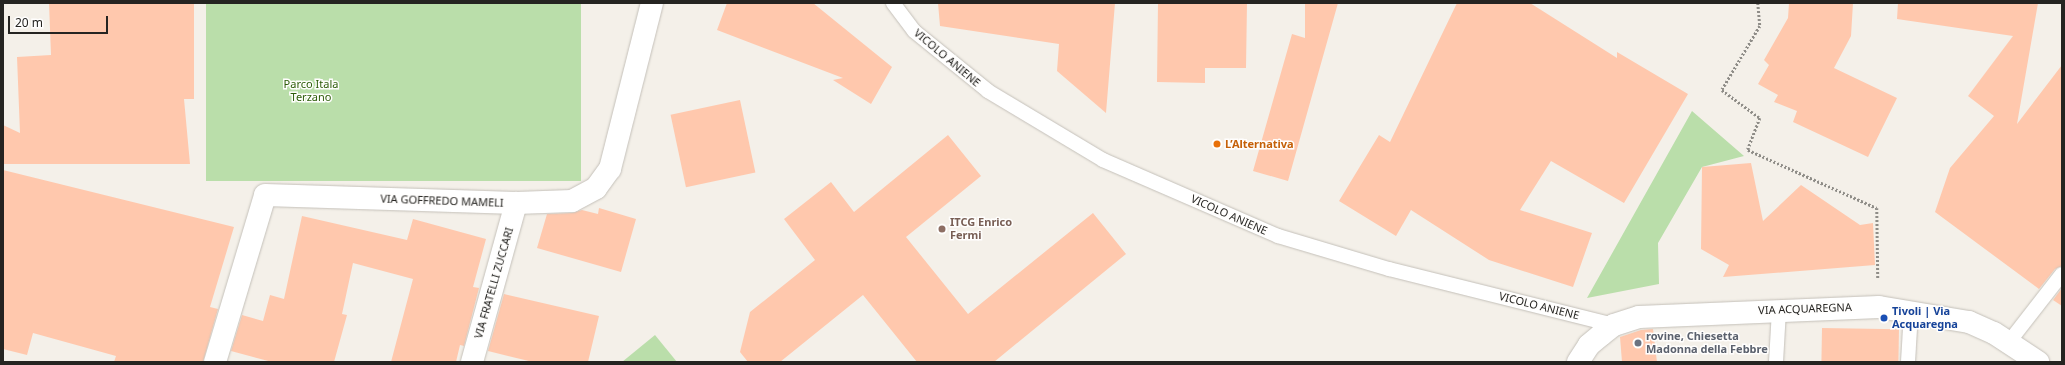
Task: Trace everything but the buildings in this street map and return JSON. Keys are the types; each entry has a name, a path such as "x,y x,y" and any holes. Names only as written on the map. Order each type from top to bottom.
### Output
{"street":[{"name":"VIA GOFFREDO MAMELI","path":"215,362 265,195 516,203 572,201 584,196 603,180 613,158 652,3"},
{"name":"VIA FRATELLI ZUCCARI","path":"472,362 516,203"},
{"name":"VIA ACQUAREGNA","path":"1578,362 1589,345 1614,325 1655,315 1879,307 1911,311 1969,322 2009,342 2038,362"}],"lane":[{"name":"VICOLO ANIENE","path":"892,3 914,31 988,91 1103,160 1278,236 1389,269 1614,325"},
{"path":"2009,342 2062,274"},
{"path":"1776,362 1779,310"},
{"path":"1908,362 1911,311"}],"path":[{"path":"1758,3 1760,26 1722,90 1760,118 1748,150 1877,208 1879,307"}],"green space":[{"name":"Parco Itala Terzano","path":"206,3 581,3 581,181 206,181"},
{"path":"1692,111 1744,156 1702,167 1658,243 1659,284 1587,298"},
{"path":"655,335 677,362 622,362"}],"place":[{"name":"L’Alternativa","path":"1217,144"},
{"name":"ITCG Enrico Fermi","path":"942,229"},
{"name":"Tivoli | Via Acquaregna","path":"1884,318"},
{"name":"rovine, Chiesetta Madonna della Febbre","path":"1638,343"}]}
